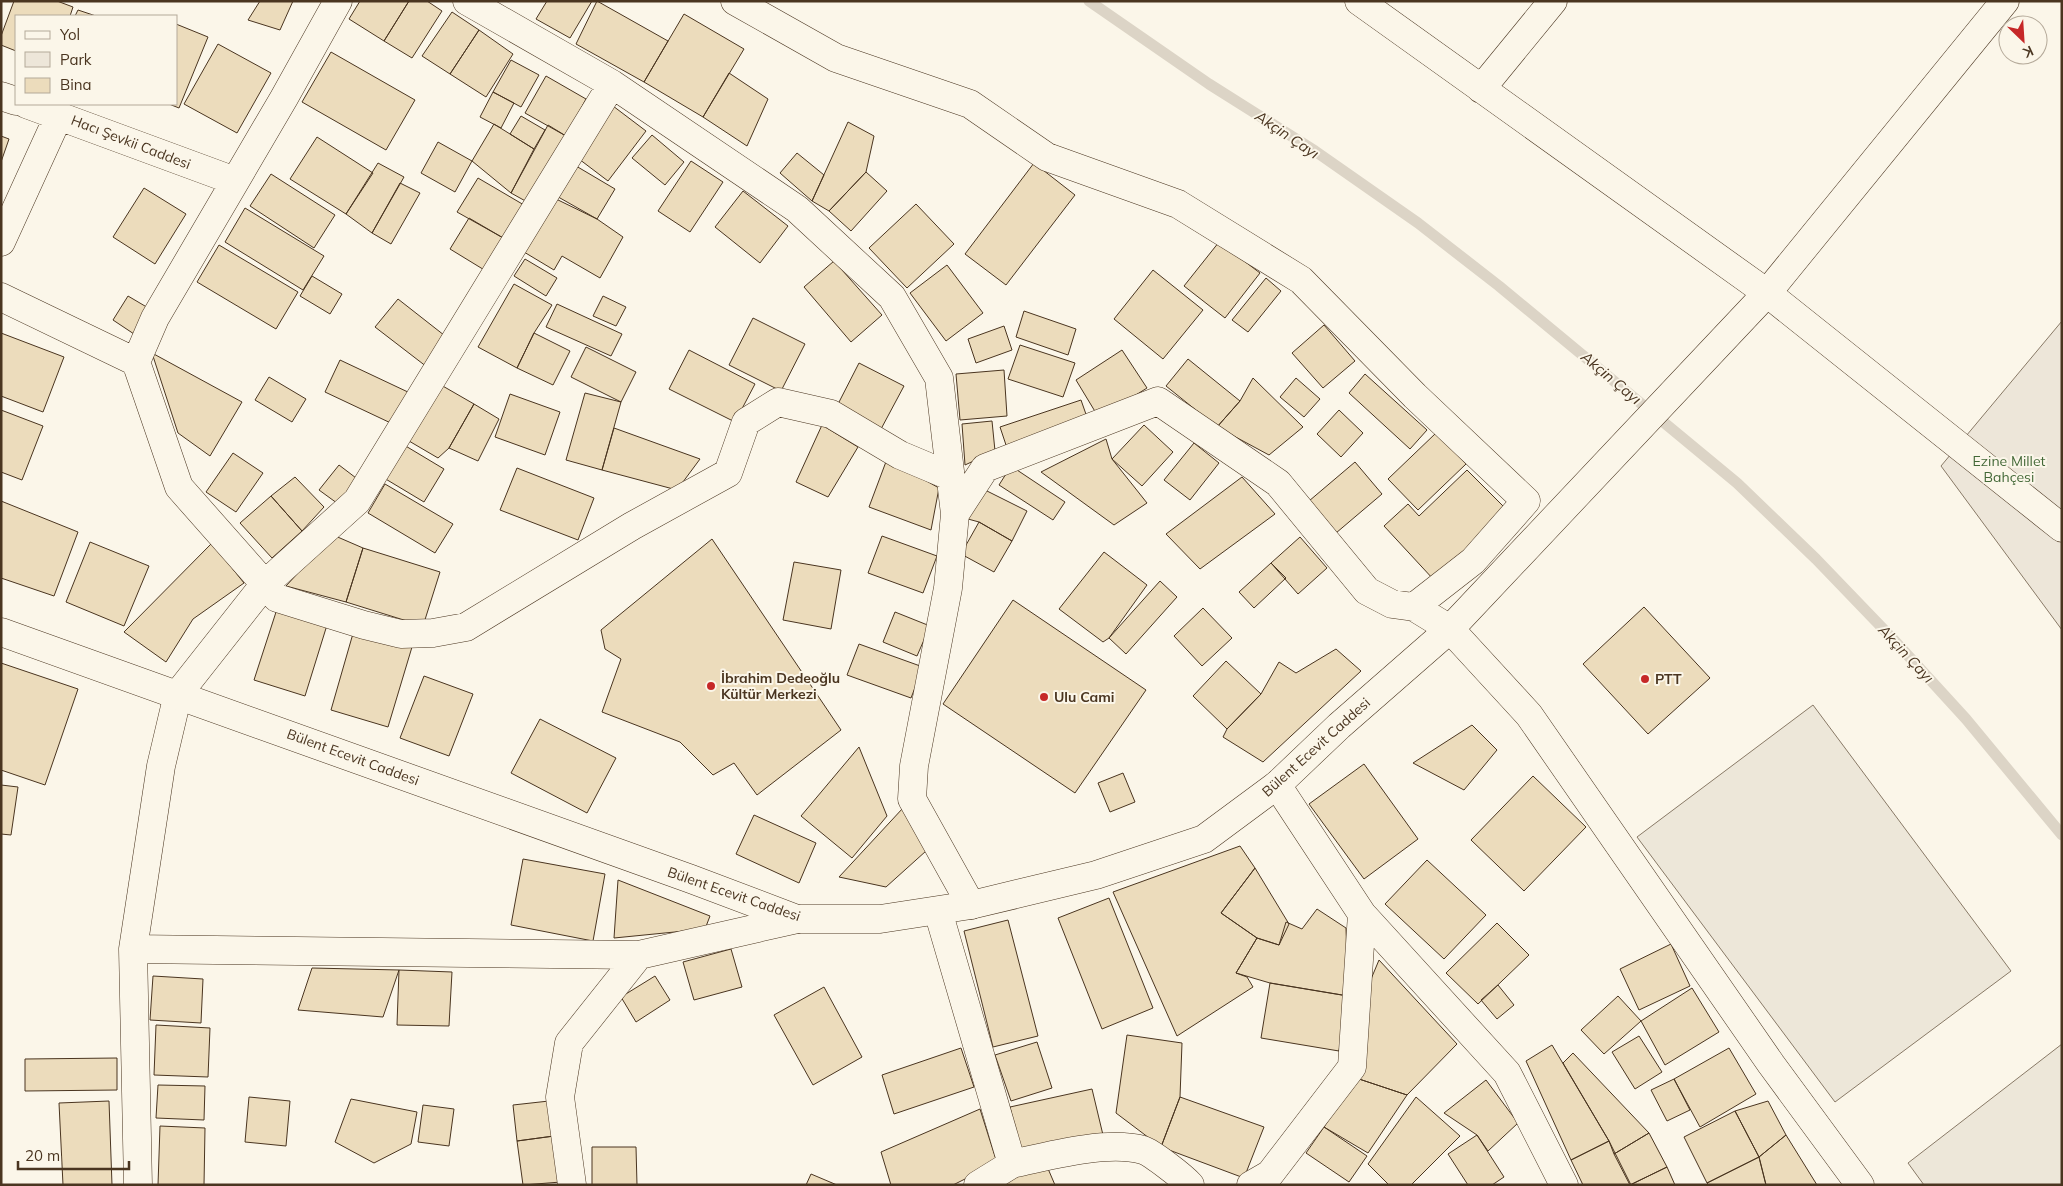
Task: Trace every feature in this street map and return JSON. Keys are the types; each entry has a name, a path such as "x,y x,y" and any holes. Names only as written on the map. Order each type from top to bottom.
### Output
{"street":[{"path":"338,1 155,318 136,362 179,487 277,598 347,620 401,634 433,633 466,627 632,526 728,473 746,422 778,402 831,414 900,455 950,476"},
{"path":"467,1 612,84 797,208 892,297 939,378 955,514 948,588 914,766 912,800 971,905"},
{"path":"735,1 836,58 970,104 1047,157 1178,204 1301,280 1415,396 1526,501 1473,562 1414,607"},
{"path":"1359,1 1767,293 2062,528"},
{"path":"1481,89 1554,1"},
{"name":"Bülent Ecevit Caddesi","path":"1,632 178,694 797,919 880,919 938,911 1096,876 1204,839 1277,785 1339,726 1450,630 1767,293 2005,1"},
{"path":"138,1185 133,948 161,766 178,694 264,585 357,502 612,84"},
{"path":"1,96 15,101"},
{"name":"Hacı Şevkii Caddesi","path":"29,105 235,181"},
{"path":"1,242 59,115"},
{"path":"1,296 136,362"},
{"path":"955,514 985,468 1158,401 1278,483 1367,591 1392,604 1414,607 1450,630 1529,716 1771,1064 1860,1185"},
{"path":"1277,785 1362,914 1507,1073 1564,1185"},
{"path":"938,911 1012,1164"},
{"path":"1267,1181 1352,1067 1362,914"},
{"path":"133,948 639,955 797,919"},
{"path":"572,1185 560,1097 569,1043 639,955"},
{"path":"978,1185 1012,1164 1080,1150 1115,1148 1144,1150 1190,1185"}],"green space":[{"name":"Ezine Millet Bahçesi","path":"2062,321 2062,630 1941,466"}],"shaded area":[{"path":"1813,705 2011,971 1835,1102 1637,837"},
{"path":"2062,1044 2062,1185 1924,1185 1908,1163"}],"building":[{"path":"14,1 57,1 73,7 70,15 15,15 15,51 1,45 1,36"},
{"path":"260,1 293,1 280,30 248,20"},
{"path":"360,1 409,1 384,41 349,19"},
{"path":"409,1 427,1 442,11 412,58 384,41"},
{"path":"547,1 592,1 570,38 536,19"},
{"path":"597,1 668,41 644,82 576,44"},
{"path":"78,10 93,15 76,15"},
{"path":"452,12 479,30 450,74 422,56"},
{"path":"684,14 744,49 703,117 644,82"},
{"path":"178,25 208,37 179,108 172,105 178,105"},
{"path":"479,30 513,54 486,97 450,74"},
{"path":"218,44 271,73 237,133 184,104"},
{"path":"331,52 415,100 386,150 302,102"},
{"path":"511,60 539,75 521,107 493,92"},
{"path":"729,73 768,99 747,146 703,117"},
{"path":"546,76 586,99 566,136 525,113"},
{"path":"493,92 514,103 501,128 480,117"},
{"path":"613,106 646,131 608,181 575,156"},
{"path":"521,116 545,130 534,149 510,134"},
{"path":"848,122 874,136 866,172 829,211 812,201"},
{"path":"494,124 534,149 511,193 472,161"},
{"path":"548,125 566,136 529,203 511,193"},
{"path":"652,135 684,162 665,185 632,158"},
{"path":"1,136 9,139 1,162"},
{"path":"317,137 373,173 346,214 290,179"},
{"path":"438,142 472,161 455,192 421,173"},
{"path":"797,153 824,175 812,201 780,173"},
{"path":"691,161 723,182 690,232 658,211"},
{"path":"378,163 404,177 372,233 346,214"},
{"path":"571,163 615,189 597,219 553,194"},
{"path":"1034,163 1075,195 1006,285 965,254"},
{"path":"866,172 887,191 851,231 829,211"},
{"path":"271,174 335,215 314,248 250,206"},
{"path":"478,178 524,205 505,239 457,212"},
{"path":"400,183 420,193 391,244 372,233"},
{"path":"144,188 186,214 155,264 113,237"},
{"path":"743,191 788,226 760,263 715,227"},
{"path":"554,198 597,219 623,237 600,278 562,256 554,270 524,252"},
{"path":"916,204 954,244 907,288 869,248"},
{"path":"245,208 324,256 303,290 225,242"},
{"path":"469,218 505,239 486,271 450,249"},
{"path":"1219,242 1260,273 1225,318 1184,286"},
{"path":"219,245 298,292 276,329 197,282"},
{"path":"525,259 557,278 546,296 514,276"},
{"path":"834,261 882,315 851,342 804,287"},
{"path":"947,265 983,313 946,341 910,293"},
{"path":"1153,270 1203,310 1163,359 1114,319"},
{"path":"312,276 342,294 330,314 300,296"},
{"path":"1266,278 1281,291 1248,332 1232,320"},
{"path":"514,284 552,305 534,333 517,368 478,347"},
{"path":"128,296 150,309 134,334 113,320"},
{"path":"603,296 626,307 616,326 593,316"},
{"path":"398,299 449,339 427,367 375,327"},
{"path":"557,304 622,334 611,356 546,327"},
{"path":"1024,311 1076,329 1068,355 1016,337"},
{"path":"753,318 805,344 781,391 729,365"},
{"path":"1324,325 1355,361 1323,388 1292,353"},
{"path":"1004,326 1012,350 976,363 968,339"},
{"path":"1,333 64,357 43,412 1,396"},
{"path":"534,333 570,351 553,385 517,368"},
{"path":"1020,345 1075,363 1063,397 1008,379"},
{"path":"586,347 636,372 621,402 571,377"},
{"path":"689,350 755,384 735,422 669,389"},
{"path":"1122,350 1147,388 1099,418 1076,380"},
{"path":"152,353 242,402 210,456 178,433"},
{"path":"1188,359 1240,401 1217,427 1166,386"},
{"path":"340,360 410,393 395,425 325,392"},
{"path":"859,363 904,386 881,429 837,406"},
{"path":"1004,370 1007,416 960,420 956,374"},
{"path":"1365,374 1427,430 1410,449 1349,393"},
{"path":"269,377 306,399 292,422 255,400"},
{"path":"1253,378 1303,427 1269,455 1217,427 1240,401"},
{"path":"1296,378 1320,399 1304,417 1280,397"},
{"path":"441,385 474,404 449,448 438,458 409,441"},
{"path":"585,393 621,402 602,470 566,460"},
{"path":"510,394 560,412 545,455 495,437"},
{"path":"1081,400 1088,420 1007,448 1000,427"},
{"path":"474,404 499,419 478,461 449,448"},
{"path":"1,410 43,426 22,480 1,472"},
{"path":"1339,410 1363,433 1341,457 1317,434"},
{"path":"992,421 995,451 965,465 962,424"},
{"path":"822,425 858,447 828,497 796,482"},
{"path":"1144,425 1173,452 1142,486 1112,459"},
{"path":"614,428 700,459 677,490 602,470"},
{"path":"1436,433 1466,464 1418,510 1388,479"},
{"path":"1106,439 1112,459 1147,503 1114,525 1041,472"},
{"path":"1194,443 1219,463 1190,500 1164,480"},
{"path":"404,445 444,469 424,502 384,478"},
{"path":"233,453 263,473 236,512 206,492"},
{"path":"887,459 939,488 931,530 869,507"},
{"path":"1355,462 1382,494 1336,533 1309,501"},
{"path":"339,465 360,481 341,506 319,490"},
{"path":"1011,466 1065,502 1053,520 999,485"},
{"path":"517,468 594,498 578,540 500,510"},
{"path":"1467,470 1507,510 1434,580 1384,526 1408,504 1419,516"},
{"path":"295,477 324,507 302,531 271,496"},
{"path":"1242,477 1275,514 1200,569 1166,534"},
{"path":"385,484 453,524 435,553 368,513"},
{"path":"983,489 1027,511 1012,541 979,522 968,519"},
{"path":"271,496 302,531 272,558 240,523"},
{"path":"1,501 78,532 54,596 1,578"},
{"path":"979,522 1012,541 994,572 961,554"},
{"path":"333,535 363,548 346,602 286,586"},
{"path":"882,536 937,556 923,593 868,573"},
{"path":"1300,537 1327,568 1298,594 1271,563"},
{"name":"İbrahim Dedeoğlu Kültür Merkezi","path":"712,539 841,730 757,795 734,763 713,775 680,742 602,712 621,659 605,649 601,630"},
{"path":"90,542 149,566 124,626 66,602"},
{"path":"212,543 244,583 193,619 166,662 124,632"},
{"path":"363,548 440,572 423,626 346,602"},
{"path":"1104,552 1147,585 1109,638 1103,642 1059,609"},
{"path":"794,562 841,570 831,629 783,620"},
{"path":"1271,563 1286,578 1254,608 1239,592"},
{"path":"1160,581 1177,597 1126,654 1109,638"},
{"name":"Ulu Cami","path":"1013,600 1146,690 1075,793 943,704"},
{"path":"1644,607 1710,678 1648,734 1583,664"},
{"path":"1203,608 1232,638 1202,666 1174,636"},
{"path":"277,609 327,625 305,696 254,680"},
{"path":"895,612 930,626 917,656 883,642"},
{"path":"354,630 412,647 388,727 331,710"},
{"path":"859,644 923,667 911,698 847,675"},
{"path":"1336,649 1361,671 1263,762 1223,737 1227,729 1261,694 1279,662 1296,673"},
{"path":"1226,661 1261,694 1227,729 1193,696"},
{"path":"1,663 78,689 45,785 1,770"},
{"path":"424,676 473,694 449,756 400,738"},
{"path":"540,719 616,758 587,813 511,773"},
{"path":"1472,725 1497,750 1464,790 1413,763"},
{"path":"859,747 887,816 852,858 801,816"},
{"path":"1364,764 1418,839 1364,879 1309,804"},
{"path":"1123,773 1135,802 1110,812 1098,783"},
{"path":"1533,776 1586,827 1524,891 1471,840"},
{"path":"1,785 18,787 11,835 1,834"},
{"path":"903,808 926,851 886,887 839,877"},
{"path":"754,815 816,843 799,883 736,854"},
{"path":"1240,846 1255,868 1221,913 1257,938 1236,973 1247,977 1253,987 1177,1036 1113,892"},
{"path":"523,859 605,874 593,941 511,925"},
{"path":"1427,860 1486,915 1444,959 1385,904"},
{"path":"1255,868 1289,924 1279,945 1257,938 1221,913"},
{"path":"618,880 710,916 705,929 614,938"},
{"path":"1109,898 1153,1008 1102,1029 1058,918"},
{"path":"1317,909 1346,928 1348,996 1270,983 1236,973 1257,938 1279,945 1286,922 1302,929"},
{"path":"1008,920 1038,1036 993,1047 964,931"},
{"path":"1497,923 1529,955 1478,1004 1446,973"},
{"path":"1671,944 1690,986 1639,1010 1620,969"},
{"path":"731,949 742,987 694,1000 683,962"},
{"path":"1379,960 1457,1044 1407,1095 1356,1078 1361,1003"},
{"path":"312,968 399,970 383,1017 298,1010"},
{"path":"399,970 452,972 449,1026 397,1025"},
{"path":"153,976 203,979 201,1023 150,1020"},
{"path":"655,976 670,1000 636,1022 621,997"},
{"path":"1270,983 1348,996 1339,1051 1261,1038"},
{"path":"1498,985 1514,1005 1497,1019 1481,1000"},
{"path":"824,987 862,1057 813,1085 774,1015"},
{"path":"1692,988 1719,1032 1665,1065 1641,1021"},
{"path":"1618,996 1641,1021 1604,1054 1581,1030"},
{"path":"156,1025 210,1028 208,1077 154,1075"},
{"path":"1127,1035 1182,1043 1180,1097 1161,1147 1116,1113"},
{"path":"1639,1036 1662,1072 1635,1089 1612,1052"},
{"path":"1037,1042 1052,1088 1011,1101 995,1055"},
{"path":"1552,1045 1609,1141 1571,1160 1526,1061"},
{"path":"961,1048 974,1087 894,1114 882,1075"},
{"path":"1729,1048 1756,1094 1700,1127 1674,1079"},
{"path":"1573,1053 1649,1133 1614,1154 1609,1141 1563,1063"},
{"path":"117,1058 117,1090 25,1091 25,1059"},
{"path":"1356,1078 1407,1095 1368,1153 1324,1127"},
{"path":"1674,1079 1690,1110 1667,1121 1651,1090"},
{"path":"1486,1080 1518,1123 1488,1151 1477,1135 1444,1113"},
{"path":"158,1085 205,1086 204,1120 156,1118"},
{"path":"1092,1089 1103,1135 1020,1153 1010,1107"},
{"path":"249,1097 290,1101 286,1146 245,1142"},
{"path":"1180,1097 1264,1127 1244,1178 1161,1147"},
{"path":"1416,1097 1460,1136 1411,1185 1389,1185 1368,1164"},
{"path":"351,1099 417,1112 411,1144 374,1163 335,1142"},
{"path":"109,1101 112,1185 63,1185 59,1103"},
{"path":"549,1101 554,1136 517,1141 513,1105"},
{"path":"1768,1101 1786,1135 1759,1157 1735,1111"},
{"path":"423,1105 454,1109 449,1146 418,1142"},
{"path":"980,1109 997,1163 953,1185 891,1185 881,1152"},
{"path":"1735,1111 1759,1157 1707,1183 1684,1137"},
{"path":"160,1126 205,1128 204,1185 158,1185"},
{"path":"1324,1127 1367,1156 1349,1182 1306,1153"},
{"path":"1649,1133 1667,1167 1630,1185 1614,1154"},
{"path":"1477,1135 1504,1177 1492,1185 1468,1185 1448,1154"},
{"path":"1786,1135 1817,1185 1766,1185 1759,1157"},
{"path":"554,1136 561,1182 523,1185 517,1141"},
{"path":"1609,1141 1631,1185 1583,1185 1571,1160"},
{"path":"592,1147 636,1147 637,1185 592,1185"},
{"path":"1759,1157 1766,1185 1709,1185 1707,1183"},
{"path":"1046,1164 1055,1185 1007,1185 1006,1182"},
{"path":"1667,1167 1675,1185 1630,1185"},
{"path":"811,1174 837,1185 806,1185"}],"waterway":[{"name":"Akçin Çayı","path":"1089,1 1209,84 1315,151 1418,223 1499,286 1737,483 1816,559 1892,638 1966,719 2062,835"}],"place":[{"name":"PTT","path":"1645,679"},
{"name":"İbrahim Dedeoğlu Kültür Merkezi","path":"711,686"},
{"name":"Ulu Cami","path":"1044,697"}]}
